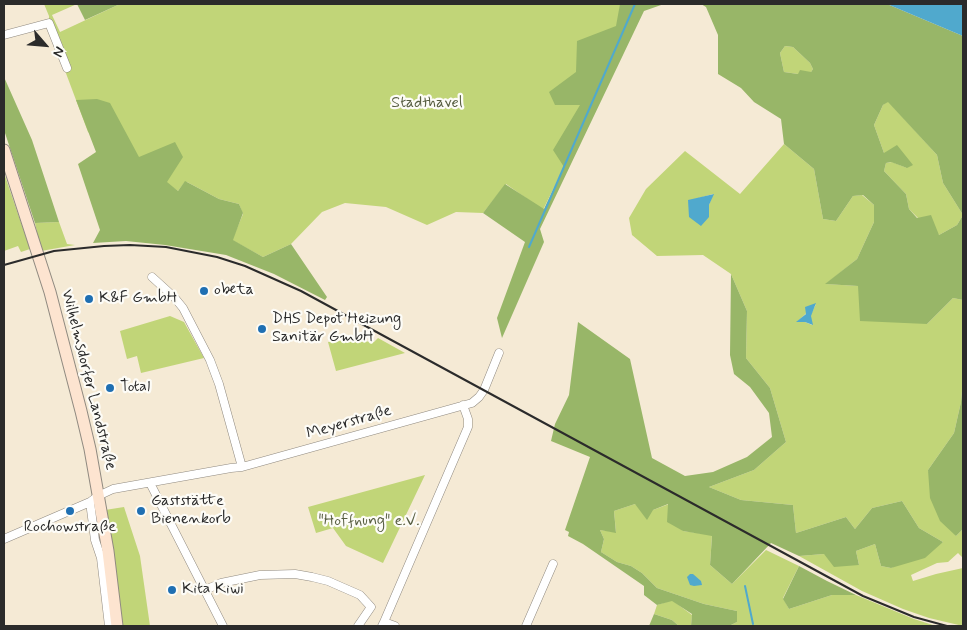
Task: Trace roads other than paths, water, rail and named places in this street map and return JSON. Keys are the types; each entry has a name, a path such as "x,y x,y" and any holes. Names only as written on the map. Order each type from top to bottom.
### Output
{"main road":[{"name":"Wilhelmsdorfer Landstraße","path":"4,150 35,242 61,330 90,449 94,499 108,551 113,624"}],"street":[{"path":"4,35 49,23 67,68"},
{"path":"152,277 183,308 210,360 219,384 242,468"},
{"path":"395,626 383,624 468,427 468,419 463,405 472,403 479,397 499,353"},
{"name":"Meyerstraße","path":"94,499 113,489 231,468 242,468 463,405"},
{"path":"150,483 223,626"},
{"path":"4,540 94,499"},
{"path":"526,626 552,564"},
{"path":"205,590 221,583 260,575 295,574 326,580 360,595 371,607 358,626"}],"water":[{"path":"887,4 963,4 963,36"},
{"path":"714,194 709,205 709,217 701,226 689,217 688,200"},
{"path":"816,303 811,316 813,325 805,322 796,322 806,314 805,307"},
{"path":"693,574 701,581 702,585 690,585 687,577"}],"waterway":[{"path":"529,247 635,4"},
{"path":"745,586 753,624"}],"railway":[{"path":"4,265 54,251 130,245 166,247 217,257 245,266 301,291 863,596 914,617 947,626"}],"place":[{"name":"obeta","path":"204,291"},
{"name":"K&F GmbH","path":"89,299"},
{"name":"DHS Depot Heizung Sanitär GmbH","path":"262,329"},
{"name":"Total","path":"110,388"},
{"name":"Rochowstraße","path":"70,511"},
{"name":"Gaststätte Bienenkorb","path":"141,511"},
{"name":"Kita Kiwi","path":"172,590"}],"park label":[{"name":"Stadthavel","path":"427,104"},
{"name":"\"Hoffnung\" e.V.","path":"369,522"}]}
